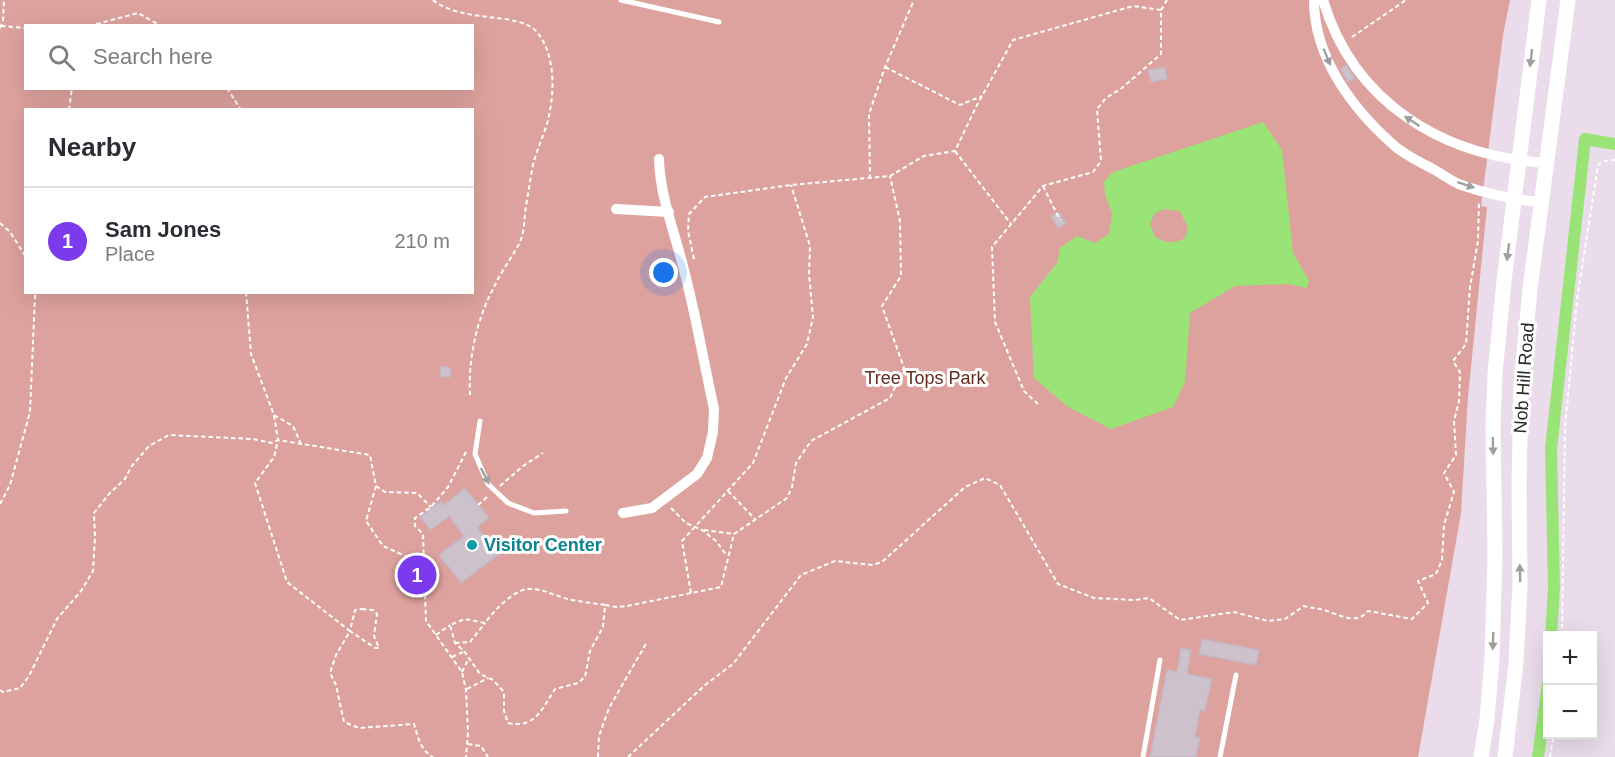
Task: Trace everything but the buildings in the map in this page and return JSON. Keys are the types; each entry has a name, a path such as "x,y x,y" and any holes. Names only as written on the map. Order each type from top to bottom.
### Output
{"main road":[{"name":"Nob Hill Road","path":"1481,757 1487,720 1492,659 1495,556 1493,425 1495,374 1518,161 1539,0"},
{"name":"Nob Hill Road","path":"1505,757 1516,663 1520,584 1521,386 1530,289 1568,0"}],"street":[{"path":"1314,0 1314,13 1334,75 1352,101 1399,149 1459,184 1514,200 1542,202"},
{"path":"1323,0 1330,24 1353,65 1371,87 1398,113 1431,134 1471,149 1518,161 1546,163"},
{"path":"623,513 652,508 697,474 707,458 713,432 714,409 695,318 660,180 660,159"},
{"path":"616,209 669,212"}],"lane":[{"path":"621,0 719,21"},
{"path":"480,421 475,454 489,484 495,491 508,503 534,513 566,511"},
{"path":"1143,757 1160,660"},
{"path":"1220,757 1236,675"}],"path":[{"path":"4,0 0,27 24,28"},
{"path":"433,0 456,12 524,23 535,28 547,50 552,78 550,111 546,128 536,149 520,241 484,308 477,329 470,372 470,395"},
{"path":"870,179 869,114 885,67 914,0"},
{"path":"1040,406 1024,391 995,322 992,247 1043,186 1093,172 1101,162 1097,110 1106,98 1122,88 1161,54 1161,10 1167,0"},
{"path":"1347,40 1406,0"},
{"path":"956,151 1013,40 1133,6 1161,10"},
{"path":"97,24 138,13 157,24"},
{"path":"885,67 960,105 983,96"},
{"path":"69,108 72,90"},
{"path":"228,90 240,108"},
{"path":"688,231 688,214 705,197 790,185 890,176 924,156 956,151"},
{"path":"956,151 1011,224"},
{"path":"1562,631 1565,427 1577,300 1598,165 1604,161 1615,160"},
{"path":"455,643 470,642 491,615 508,599 526,589 616,607 721,587 734,534 787,498 792,487 796,463 811,441 890,398 904,368 882,306 901,276 900,221 890,176"},
{"path":"692,593 682,541 753,463 786,378 807,344 813,317 809,274 810,246 790,185"},
{"path":"1043,186 1060,220"},
{"path":"628,757 705,685 733,664 801,575 835,561 872,565 882,562 965,487 985,478 1000,485 1058,584 1094,598 1135,600 1149,598 1180,620 1234,612 1268,621 1285,619 1304,606 1350,619 1364,616 1368,611 1412,619 1428,603 1418,581 1436,574 1442,560 1444,525 1454,492 1444,473 1456,455 1454,421 1459,401 1460,372 1453,361 1466,344 1470,287 1478,241 1479,189"},
{"path":"0,223 10,232 24,254"},
{"path":"0,504 10,485 30,412 36,294"},
{"path":"246,294 251,354 274,415 278,441 274,457 255,483 287,582 350,631 375,648 379,648 374,636 377,614 373,610 355,610 350,631 336,655 330,673 336,685 344,722 359,728 414,724 420,745 433,757"},
{"path":"274,415 293,426 301,444"},
{"path":"0,690 3,692 20,688 29,676 57,619 81,591 93,571 94,513 125,479 131,467 149,446 169,435 278,441 370,455 376,486 366,521 383,546 423,564"},
{"path":"466,452 448,487 430,507 415,518 415,526 423,534 426,621 462,672 466,690 468,744 466,757"},
{"path":"478,505 523,466 543,453"},
{"path":"376,486 385,492 417,493 430,507"},
{"path":"728,491 755,519"},
{"path":"664,499 686,524 702,530 716,541 727,556"},
{"path":"702,530 734,534"},
{"path":"450,625 455,643 470,658 480,674 493,680 504,692 504,711 508,723 517,725 537,717 555,689 578,683 585,676 590,651 603,627 606,605"},
{"path":"436,635 450,625 465,619 485,623"},
{"path":"598,757 599,736 609,708 646,642"},
{"path":"452,657 464,651"},
{"path":"462,672 470,658"},
{"path":"466,690 488,678"},
{"path":"1550,757 1553,739"},
{"path":"468,744 481,746 488,757"}],"green space":[{"name":"Tree Tops Park","path":"0,0 1510,0 1503,35 1481,206 1487,207 1468,397 1461,513 1418,757 0,757"}],"shaded area":[{"path":"1263,122 1282,150 1293,253 1309,281 1307,288 1288,284 1235,286 1190,313 1185,382 1173,407 1111,429 1068,407 1034,378 1030,297 1057,263 1060,248 1077,236 1095,243 1109,234 1112,213 1105,195 1104,182 1113,172","holes":["1164,209 1180,211 1188,228 1185,238 1170,242 1155,237 1150,224 1154,214"]}],"waterway":[{"path":"1551,631 1554,588 1551,449 1585,139 1615,144"},
{"path":"1538,757 1548,685"}],"place":[{"name":"Visitor Center","path":"472,545"},
{"name":"Sam Jones","path":"417,575"}]}
